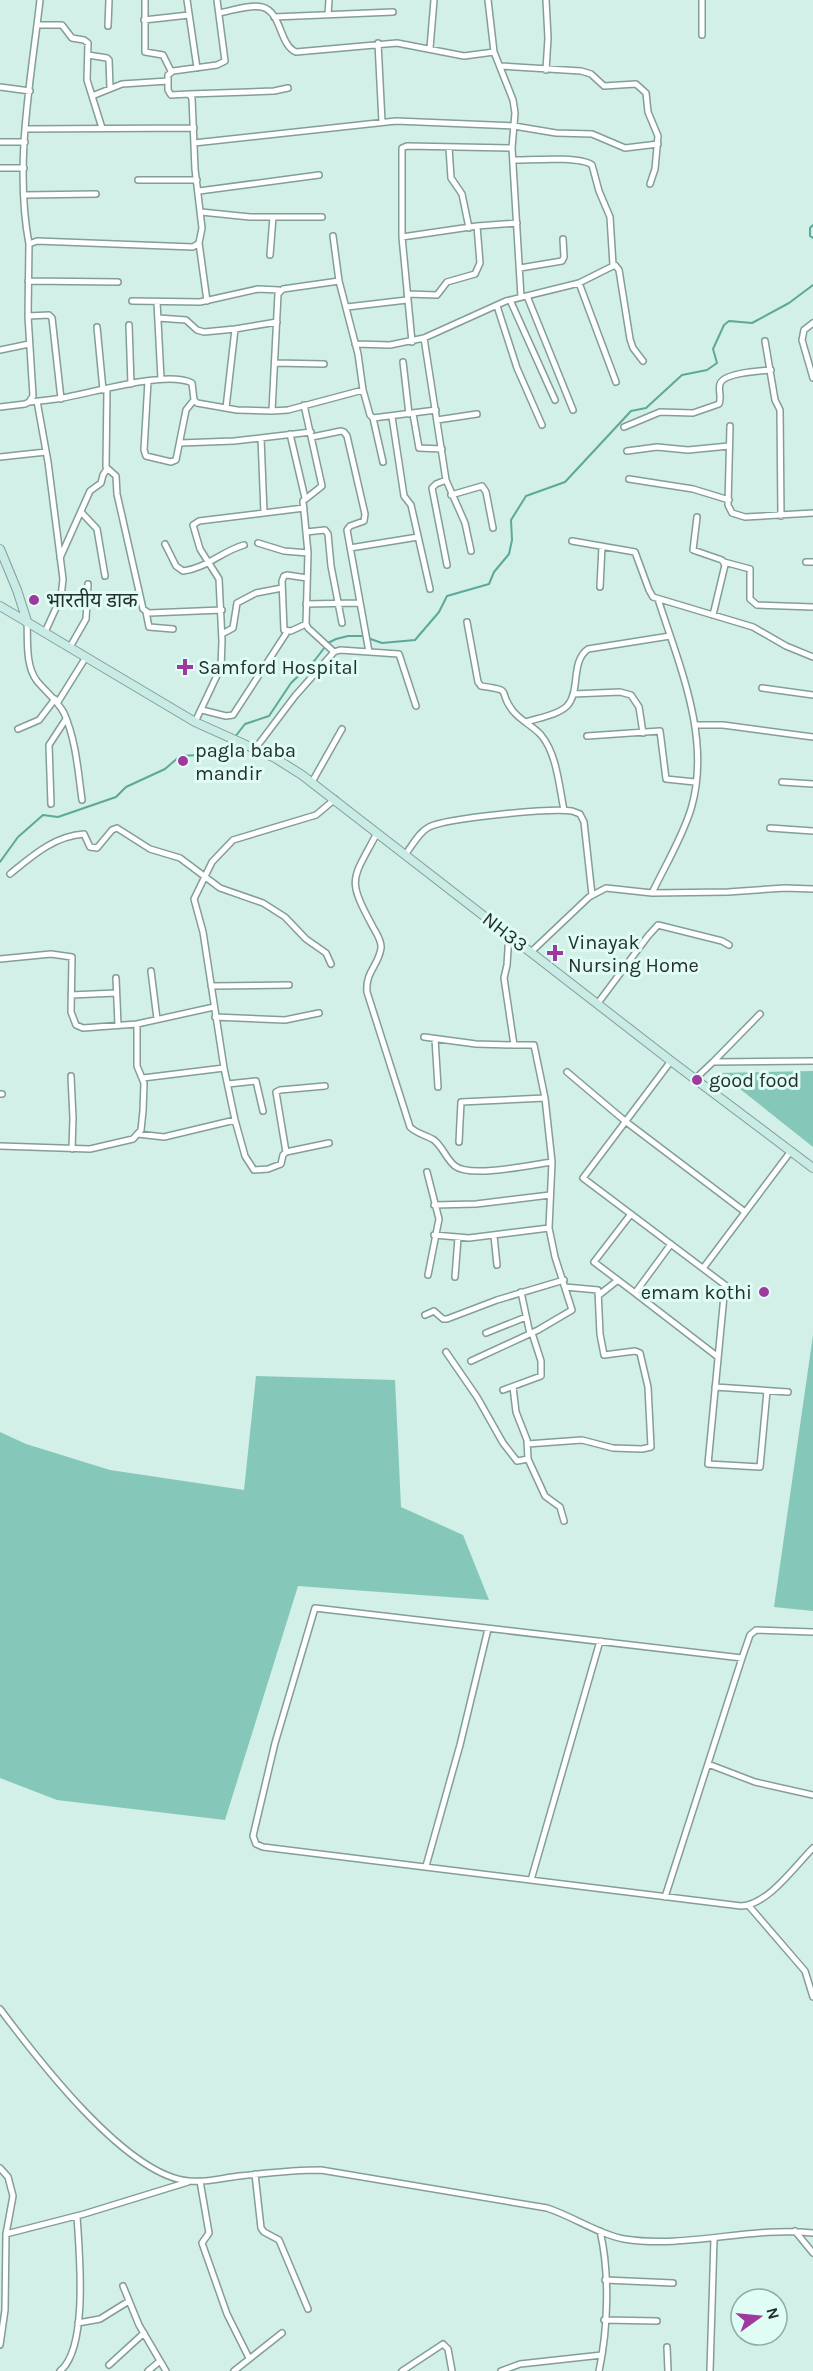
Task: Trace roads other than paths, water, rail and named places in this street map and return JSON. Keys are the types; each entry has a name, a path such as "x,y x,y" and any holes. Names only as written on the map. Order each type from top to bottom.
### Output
{"main road":[{"path":"0,549 27,621"},
{"name":"NH33","path":"0,606 195,722 285,764 312,782 671,1061 813,1168"}],"street":[{"path":"29,402 33,396 28,316 29,244 25,219 24,168 40,0"},
{"path":"108,26 109,0"},
{"path":"145,0 145,52 163,55 171,71"},
{"path":"187,0 197,68"},
{"path":"171,71 217,65 225,61 217,0"},
{"path":"328,0 328,14"},
{"path":"430,48 434,0"},
{"path":"488,0 494,52 513,100 512,148 524,297 573,410"},
{"path":"546,0 548,38 546,70"},
{"path":"702,0 702,35"},
{"path":"219,14 261,7 274,17 288,46 296,52 378,43 397,43 464,56 494,52"},
{"path":"274,17 393,12"},
{"path":"144,20 189,15"},
{"path":"37,25 64,26 72,38 87,41 87,80 102,128"},
{"path":"378,43 382,122"},
{"path":"88,55 109,60 110,88"},
{"path":"500,66 586,72 608,87 631,83 640,86 647,97 648,112 657,132 655,169 650,184"},
{"path":"171,71 168,75 171,94 274,91 288,87"},
{"path":"92,96 122,84 168,81"},
{"path":"0,87 30,91"},
{"path":"189,94 192,98 201,212 202,228 199,243 207,300"},
{"path":"194,143 382,122 514,126 556,133 592,134 625,148 658,144"},
{"path":"26,129 194,128"},
{"path":"0,142 25,142"},
{"path":"412,342 402,237 402,148 407,146 512,148"},
{"path":"449,148 451,178 462,194 469,228"},
{"path":"513,160 556,159 586,161 592,165 599,191 610,217 613,265 619,270 632,345 643,361"},
{"path":"0,168 24,168"},
{"path":"199,191 319,175"},
{"path":"138,180 197,180"},
{"path":"24,195 96,194"},
{"path":"201,212 273,217 322,217"},
{"path":"270,255 273,217"},
{"path":"402,237 477,226 517,223"},
{"path":"347,307 407,297 437,295 447,282 476,274 480,263 477,226"},
{"path":"333,236 339,281 347,307 363,390 370,416 374,418 383,462"},
{"path":"520,268 562,261 563,239"},
{"path":"29,244 37,242 111,243 193,247 199,243"},
{"path":"355,344 390,345 412,342 510,300 579,283 613,265"},
{"path":"28,281 118,282"},
{"path":"132,301 207,300 258,289 279,290 339,281"},
{"path":"579,283 616,382"},
{"path":"272,411 279,290"},
{"path":"510,300 555,400"},
{"path":"157,302 161,379"},
{"path":"497,306 518,368 542,425"},
{"path":"28,316 49,315 52,318 61,399"},
{"path":"158,318 186,320 197,330 204,332 277,322"},
{"path":"813,323 804,330 802,340 813,378"},
{"path":"129,325 131,384"},
{"path":"97,327 105,390 107,469 116,476 117,494 149,627 173,629"},
{"path":"226,408 235,329"},
{"path":"424,338 446,480 465,523 471,551"},
{"path":"765,341 781,421 781,516"},
{"path":"0,350 29,345"},
{"path":"402,362 419,448 442,449"},
{"path":"275,363 324,364"},
{"path":"624,427 660,412 693,413 714,406 719,404 721,399 720,383 723,379 771,370"},
{"path":"0,407 61,399 131,384 148,381 161,379 184,379 192,383 194,400 186,410 178,456 174,462 144,454 148,381"},
{"path":"194,400 202,405 272,411 288,410 363,390"},
{"path":"37,401 63,579 61,597 45,632"},
{"path":"304,405 322,486 320,490 305,498"},
{"path":"374,418 436,410"},
{"path":"438,420 477,414"},
{"path":"392,417 404,496 411,505 430,589"},
{"path":"730,426 729,510 745,517 813,513"},
{"path":"180,443 344,432 347,436 365,517 362,522 348,527 369,652"},
{"path":"290,434 305,498 308,553 306,624 333,650 399,654 416,706"},
{"path":"261,438 264,513"},
{"path":"627,451 657,447 688,450 729,446"},
{"path":"0,458 46,452"},
{"path":"60,558 90,491 101,483 107,469"},
{"path":"629,479 693,489 729,501"},
{"path":"446,480 432,488 447,565"},
{"path":"452,495 482,486 486,492 493,528"},
{"path":"195,722 220,667 222,610 219,579 209,564 193,529 195,523 304,508"},
{"path":"81,512 97,528 105,576"},
{"path":"697,517 693,550 750,569 750,599 757,604 813,607"},
{"path":"306,532 322,530 327,532 330,566 342,623"},
{"path":"350,548 418,537"},
{"path":"572,542 635,552 653,597 753,627 786,646 813,657"},
{"path":"258,543 284,551 308,553"},
{"path":"165,544 179,569 186,571 209,564 229,550 244,545"},
{"path":"600,587 602,546"},
{"path":"713,615 724,562"},
{"path":"287,632 283,625 284,576 307,578"},
{"path":"70,647 86,619 87,584"},
{"path":"222,633 233,628 237,603 256,593 282,588"},
{"path":"652,893 690,811 698,754 694,725 658,599"},
{"path":"306,604 360,603"},
{"path":"146,612 222,610"},
{"path":"27,621 31,670 36,680 56,701 66,719 75,752 82,800"},
{"path":"467,621 478,684 504,691 512,710 543,737 552,756 564,810"},
{"path":"202,710 226,716 233,715 287,632 306,624"},
{"path":"526,722 561,711 567,706 573,694 579,661 588,649 670,636"},
{"path":"255,749 333,650"},
{"path":"18,729 39,720 56,701 86,657"},
{"path":"762,688 813,695"},
{"path":"573,694 620,692 631,694 639,706 643,733"},
{"path":"51,804 49,745 66,719"},
{"path":"694,725 723,725 813,736"},
{"path":"312,782 342,729"},
{"path":"587,736 661,732 666,779 695,782"},
{"path":"782,782 813,784"},
{"path":"329,1143 286,1152 280,1165 268,1169 254,1170 245,1156 224,1068 203,932 194,899 212,862 233,840 316,814 335,799"},
{"path":"405,855 424,830 437,824 564,810 579,814 584,822 592,895"},
{"path":"10,874 39,850 55,842 84,834 90,847 97,848 112,830 117,828 150,849 180,858 220,888 263,903 285,917 306,939 326,953 331,964"},
{"path":"770,828 813,831"},
{"path":"377,833 355,874 354,885 357,898 381,943 380,952 367,977 367,992 410,1127 436,1141 454,1165 461,1169 477,1171 552,1162"},
{"path":"531,952 592,895 606,888 652,893 813,889"},
{"path":"598,1003 658,925 722,941 729,945"},
{"path":"509,934 504,978 514,1045"},
{"path":"0,966 0,959 51,954 71,956 74,961 72,1017 79,1027 137,1024 214,1007"},
{"path":"151,971 157,1019"},
{"path":"116,978 118,1025"},
{"path":"211,986 289,986"},
{"path":"71,995 116,993"},
{"path":"215,1017 285,1020 319,1013"},
{"path":"695,1079 760,1014"},
{"path":"137,1024 137,1066 143,1078 144,1111 138,1134"},
{"path":"424,1037 476,1044 534,1044 545,1098 552,1162 549,1228 555,1257 572,1310 531,1334 471,1361"},
{"path":"435,1039 438,1087"},
{"path":"671,1061 583,1178 725,1285 708,1464 760,1467 767,1391"},
{"path":"713,1062 813,1061"},
{"path":"143,1078 224,1068"},
{"path":"567,1072 626,1121 745,1212"},
{"path":"70,1076 73,1118 72,1149"},
{"path":"228,1084 256,1081 263,1111"},
{"path":"286,1152 276,1092 325,1086"},
{"path":"459,1142 461,1102 545,1098"},
{"path":"0,1146 72,1149 106,1147 126,1142 138,1134 164,1137 235,1120"},
{"path":"704,1267 791,1151"},
{"path":"427,1172 439,1219 434,1235 428,1275"},
{"path":"434,1205 476,1204 550,1195"},
{"path":"631,1214 594,1262 718,1357"},
{"path":"434,1235 458,1238 494,1236 549,1228"},
{"path":"494,1236 497,1266"},
{"path":"456,1277 458,1238"},
{"path":"635,1293 671,1244"},
{"path":"599,1295 618,1280"},
{"path":"425,1316 434,1311 441,1319 447,1319 521,1292 565,1284 596,1289 599,1295 600,1334 604,1354 609,1356 637,1351 641,1355 648,1387 651,1447 646,1449 613,1448 582,1440 528,1444"},
{"path":"503,1390 537,1379 542,1374 541,1361 526,1317 521,1292"},
{"path":"486,1333 526,1317"},
{"path":"446,1352 477,1397 505,1446 517,1461 528,1459"},
{"path":"513,1387 516,1412 528,1444 528,1459 545,1496 560,1507 564,1521"},
{"path":"716,1387 788,1392"},
{"path":"742,1658 315,1608 275,1743 253,1839 256,1844 263,1847 749,1906 770,1893 813,1848"},
{"path":"426,1866 489,1629"},
{"path":"665,1897 750,1635 756,1630 813,1632"},
{"path":"531,1880 600,1641"},
{"path":"708,1764 755,1782 813,1796"},
{"path":"749,1906 801,1965 808,1977 813,1997"},
{"path":"0,2009 38,2059 112,2137 156,2170 180,2180 200,2181 255,2174 321,2170 526,2204 566,2214 600,2231 626,2239 684,2241 795,2231 813,2233"},
{"path":"0,2168 8,2176 13,2196 7,2231 4,2310 0,2345"},
{"path":"255,2174 261,2228 279,2240 308,2309"},
{"path":"0,2228 7,2231 77,2216 189,2181"},
{"path":"200,2181 209,2232 202,2243 227,2314 249,2358"},
{"path":"60,2371 67,2362 78,2323 81,2300 77,2216"},
{"path":"599,2371 602,2355 605,2280 604,2248 600,2231"},
{"path":"795,2231 813,2253"},
{"path":"604,2248 616,2237"},
{"path":"710,2371 714,2239"},
{"path":"605,2280 672,2283"},
{"path":"123,2286 144,2333 166,2371"},
{"path":"78,2323 100,2319 129,2301"},
{"path":"604,2320 657,2321"},
{"path":"109,2365 144,2333"},
{"path":"234,2371 282,2333"},
{"path":"402,2371 442,2344 448,2349 452,2371"},
{"path":"667,2347 668,2371"},
{"path":"501,2371 520,2364 602,2355"},
{"path":"148,2371 160,2361"}],"waterway":[{"path":"813,225 810,228 810,236 813,238"},
{"path":"0,862 18,837 43,815 58,817 116,797 126,787 165,769 180,756 218,754 224,751 245,724 269,716 291,683 315,660 328,643 348,636 362,636 382,643 415,640 439,612 447,596 489,584 494,572 509,554 512,540 511,520 526,496 565,482 631,411 646,408 682,375 707,370 717,363 713,349 724,325 729,321 752,323 789,303 813,285"}],"place":[{"name":"भारतीय डाक","path":"34,600"},
{"name":"Samford Hospital","path":"185,667"},
{"name":"pagla baba mandir","path":"183,761"},
{"name":"Vinayak Nursing Home","path":"555,953"},
{"name":"good food","path":"697,1080"},
{"name":"emam kothi","path":"764,1292"}]}
